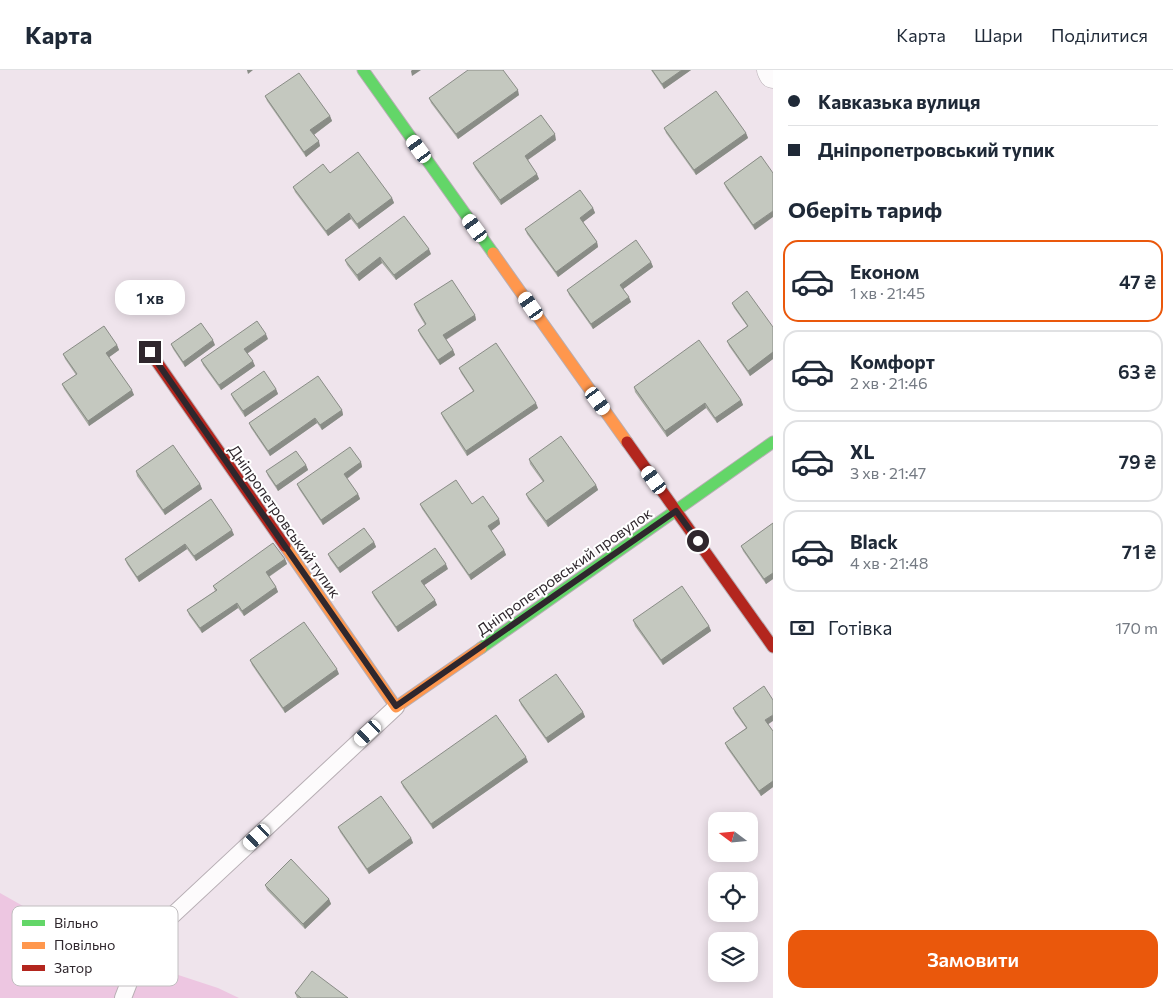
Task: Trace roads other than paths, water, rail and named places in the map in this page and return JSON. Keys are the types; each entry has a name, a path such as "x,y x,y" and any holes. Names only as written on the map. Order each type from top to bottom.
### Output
{"street":[{"path":"363,70 773,647"},
{"path":"770,70 773,74"},
{"name":"Дніпропетровський тупик","path":"150,352 396,706"},
{"name":"Дніпропетровський провулок","path":"396,706 773,442"}],"lane":[{"path":"178,910 396,706"},
{"path":"123,998 128,986"}]}
